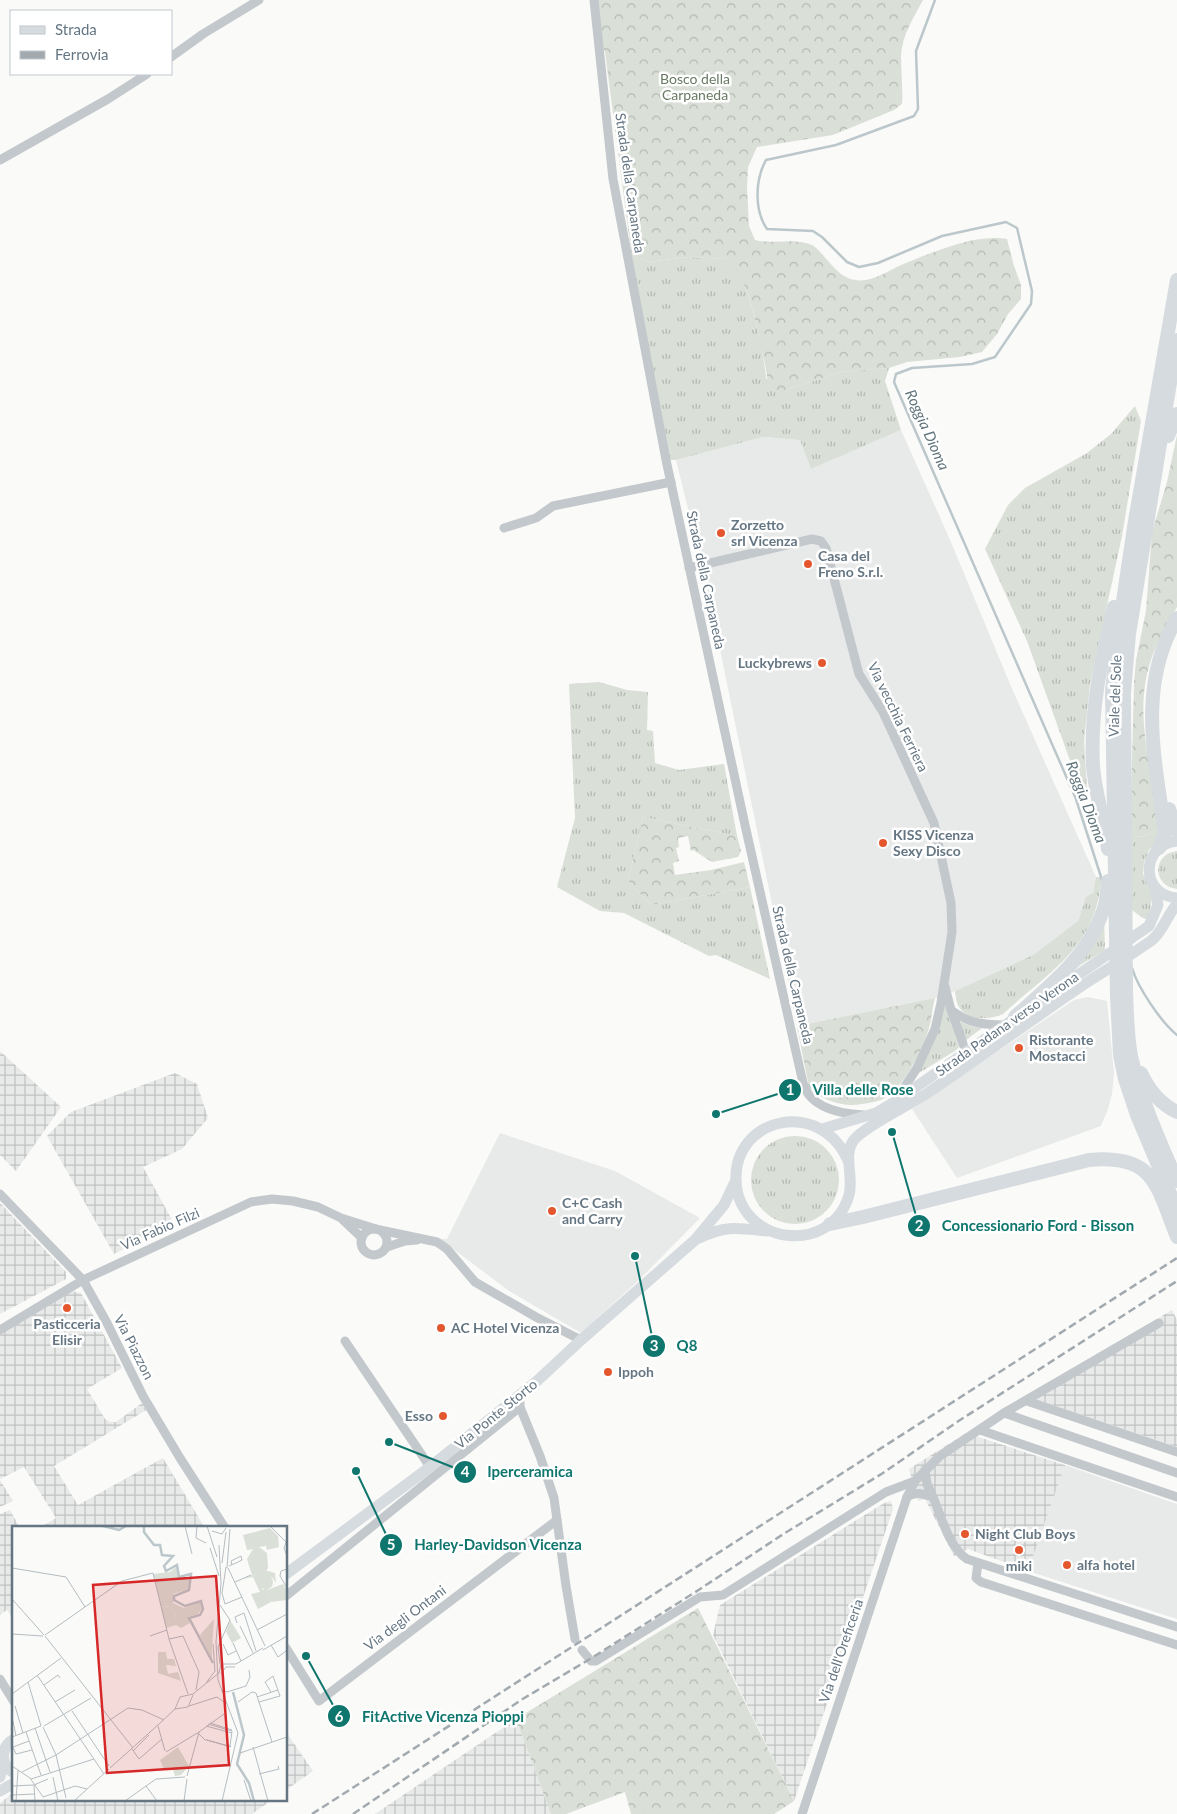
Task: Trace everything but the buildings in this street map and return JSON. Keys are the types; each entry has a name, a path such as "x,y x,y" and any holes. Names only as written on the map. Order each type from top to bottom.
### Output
{"highway":[{"name":"Viale del Sole","path":"1142,1115 1125,1079 1118,1026 1118,634 1135,521 1177,280"},
{"name":"Viale del Sole","path":"1142,1115 1128,1034 1118,692 1177,340"},
{"path":"1155,474 1177,414"},
{"path":"1010,1021 1072,965 1092,936 1104,909 1110,871 1107,842 1098,802 1093,767 1092,730 1102,655 1135,521"},
{"path":"1177,618 1170,629 1154,677 1151,729 1153,751 1161,784 1173,824 1177,831"},
{"path":"1161,784 1177,813"},
{"path":"1160,848 1164,836 1161,784"},
{"path":"1131,1056 1144,1081 1171,1109"},
{"path":"1142,1115 1177,1181"},
{"path":"1142,1115 1177,1210"},
{"path":"830,1224 1089,1160 1110,1158 1138,1165 1147,1172 1154,1182 1177,1237"}],"main road":[{"path":"1160,848 1177,841"},
{"name":"Strada Padana verso Verona","path":"822,1129 869,1115 893,1103 1149,926 1158,905 1155,887 1149,870 1152,858 1160,848"},
{"path":"1155,887 1164,894 1177,898"},
{"name":"Strada Padana verso Verona","path":"849,1163 839,1143 822,1129 799,1121 787,1121 764,1129 754,1136 743,1151 737,1168 737,1192 749,1216 769,1231 784,1236 800,1236 821,1230 837,1217 848,1200 852,1180 848,1152 853,1141 962,1070 1155,937 1177,904"},
{"name":"Via Ponte Storto","path":"292,1566 520,1401 581,1340 695,1240 724,1205 736,1180"},
{"name":"Via Ponte Storto","path":"695,1240 728,1228 769,1231"},
{"path":"0,1777 3,1762 2,1751 12,1740"},
{"path":"3,1762 12,1772"},
{"path":"0,1791 12,1784"}],"street":[{"path":"172,56 203,34 259,0"},
{"name":"Strada della Carpaneda","path":"594,0 613,179 671,482 745,825 806,1093 822,1105 839,1112 869,1115"},
{"path":"0,160 100,104 145,75"},
{"path":"504,528 536,518 553,506 671,482"},
{"name":"Via vecchia Ferriera","path":"689,568 812,538 821,541 826,548 859,674 883,712 934,823 951,903 952,932 935,1029 930,1043 908,1083 893,1103"},
{"name":"Via vecchia Ferriera","path":"944,980 951,1010 966,1052"},
{"path":"951,1010 970,1022 984,1025 1010,1021"},
{"path":"962,1070 966,1052"},
{"name":"Via Piazzon","path":"0,1194 83,1280 144,1396 180,1458 224,1526"},
{"name":"Via Fabio Filzi","path":"0,1330 83,1280 251,1202 272,1199 293,1201 318,1207 341,1218 378,1229 437,1242 447,1249 475,1282 581,1340"},
{"name":"Via Fabio Filzi","path":"341,1218 362,1238"},
{"path":"387,1247 386,1235 378,1229 369,1230 362,1238 361,1244 371,1255 382,1253 387,1247 405,1241 427,1239"},
{"name":"Via dell'Oreficeria","path":"802,1814 907,1497 915,1481 940,1456 1004,1413 1159,1323"},
{"path":"345,1341 430,1467"},
{"path":"1027,1400 1177,1452"},
{"path":"288,1594 520,1401 554,1498 566,1586 576,1639"},
{"path":"1004,1413 1177,1473"},
{"path":"980,1430 1177,1497"},
{"path":"925,1470 927,1484 959,1554 978,1563 1177,1627"},
{"path":"582,1650 591,1661 596,1661 700,1598 723,1594 886,1492 915,1481"},
{"path":"907,1497 918,1493 933,1497"},
{"name":"Via degli Ontani","path":"288,1651 319,1701 557,1520"},
{"path":"978,1563 976,1578 981,1582 1177,1645"},
{"path":"1078,1613 1084,1597"},
{"path":"0,1679 12,1700"}],"shaded area":[{"path":"901,430 951,542 1010,684 1096,877 1093,893 1086,898 1078,921 1033,955 955,991 935,998 797,1026 707,586 676,460 763,437 800,440 811,469"},
{"path":"1088,997 1107,1001 1114,1073 1112,1094 1101,1126 957,1178 912,1109 1074,1000"},
{"path":"0,1051 61,1107 16,1171 0,1155"},
{"path":"175,1073 197,1084 208,1118 182,1149 143,1167 171,1218 171,1223 168,1227 114,1254 47,1136 71,1112"},
{"path":"500,1133 615,1171 700,1218 639,1280 581,1333 509,1291 440,1239 447,1239"},
{"path":"0,1203 66,1272 66,1279 0,1314"},
{"path":"72,1291 81,1293 122,1368 87,1389 105,1419 110,1422 116,1422 142,1403 146,1410 54,1466 78,1505 163,1458 204,1526 42,1526 56,1518 24,1467 0,1479 0,1332"},
{"path":"1172,1310 1177,1320 1177,1447 1026,1396"},
{"path":"966,1433 1065,1465 1028,1571 968,1549 954,1556 925,1499 918,1501 909,1469"},
{"path":"1065,1465 1177,1504 1177,1619 1028,1571"},
{"path":"0,1480 13,1501 0,1507"},
{"path":"891,1501 893,1509 794,1801 713,1635 720,1605 884,1503"},
{"path":"10,1510 19,1526 12,1526 12,1617 7,1610 0,1615 0,1514"},
{"path":"516,1719 551,1814 375,1814"},
{"path":"288,1735 313,1771 288,1789"},
{"path":"12,1794 12,1802 269,1802 252,1814 0,1814 0,1803"}],"green space":[{"name":"Bosco della Carpaneda","path":"590,0 923,0 909,26 902,48 902,104 894,110 833,135 757,147 748,167 749,226 755,240 769,242 791,241 812,245 841,274 859,280 875,278 901,265 967,241 994,238 1007,239 1021,285 1021,299 1008,314 997,334 982,352 960,357 907,362 889,368 841,372 786,390 772,390 748,294 743,281 728,259 687,257 649,262 641,258 632,259 605,52 594,29"},
{"path":"687,257 728,259 734,264 743,281 752,308 760,338 766,378 786,390 841,372 889,368 885,381 901,430 811,469 800,440 763,437 676,460 666,460 632,259 641,258 649,262"},
{"path":"1135,406 1141,421 1122,536 1090,684 1084,741 1087,790 1072,766 1027,641 985,549 1008,505 1025,488 1087,453 1111,434"},
{"path":"1177,435 1177,607 1152,656 1145,683 1143,704 1146,745 1161,826 1147,835 1139,837 1130,835 1136,660 1146,611 1152,532 1167,482"},
{"path":"599,682 627,690 648,692 647,730 653,731 655,763 679,770 724,764 737,836 643,817 628,881 651,905 750,887 770,979 716,955 709,956 624,913 600,911 557,887 575,818 569,684"},
{"path":"643,817 737,836 741,851 738,857 712,862 693,850 691,851 688,836 678,838 679,847 676,848 679,861 673,863 675,875 711,870 744,862 750,887 651,905 628,881"},
{"path":"1161,826 1155,845 1149,850 1144,862 1143,874 1153,893 1148,920 1131,909 1130,835 1139,837 1147,835"},
{"path":"1177,851 1177,889 1169,887 1163,882 1158,870 1163,858 1169,853"},
{"path":"1096,877 1102,877 1096,907 1088,927 1079,942 1056,968 1003,1014 980,1018 963,1012 957,1003 955,991 1033,955 1078,921 1086,897 1093,893"},
{"path":"1104,917 1105,950 1077,967"},
{"path":"935,998 929,1028 917,1058 904,1079 889,1095 881,1100 848,1105 820,1096 809,1088 797,1026"},
{"path":"944,1003 959,1046 958,1049 919,1073 935,1039"},
{"path":"958,1021 974,1027 982,1028 965,1041"},
{"path":"786,1136 804,1136 820,1143 832,1155 839,1171 839,1189 832,1205 820,1217 804,1224 786,1224 770,1217 758,1205 751,1189 751,1171 758,1155 770,1143"},
{"path":"698,1608 794,1801 774,1814 631,1814 625,1792 566,1814 551,1814 516,1719"}],"waterway":[{"name":"Roggia Dioma","path":"935,0 916,51 918,109 914,116 836,145 766,160 758,186 758,204 767,229 813,231 822,237 847,262 859,267 878,263 942,236 1006,222 1017,228 1032,291 1031,304 995,357 972,364 912,368 896,374 894,382 1076,799 1102,880"},
{"name":"Roggia Dioma","path":"1132,968 1139,985 1151,1004 1164,1022 1177,1035"}],"railway":[{"path":"312,1814 1177,1258"},
{"path":"353,1814 521,1700 590,1659 785,1533 883,1473 957,1422 1177,1281"}],"place":[{"name":"Zorzetto srl Vicenza","path":"721,533"},
{"name":"Casa del Freno S.r.l.","path":"808,564"},
{"name":"Luckybrews","path":"822,663"},
{"name":"KISS Vicenza Sexy Disco","path":"883,843"},
{"name":"Ristorante Mostacci","path":"1019,1048"},
{"name":"Villa delle Rose","path":"716,1114"},
{"name":"Concessionario Ford - Bisson","path":"892,1132"},
{"name":"C+C Cash and Carry","path":"552,1211"},
{"name":"Q8","path":"635,1256"},
{"name":"Pasticceria Elisir","path":"67,1308"},
{"name":"AC Hotel Vicenza","path":"441,1328"},
{"name":"Ippoh","path":"608,1372"},
{"name":"Esso","path":"443,1416"},
{"name":"Iperceramica","path":"389,1442"},
{"name":"Harley-Davidson Vicenza","path":"356,1471"},
{"name":"Night Club Boys","path":"965,1534"},
{"name":"miki","path":"1019,1550"},
{"name":"alfa hotel","path":"1067,1565"},
{"name":"FitActive Vicenza Pioppi","path":"306,1656"}]}
